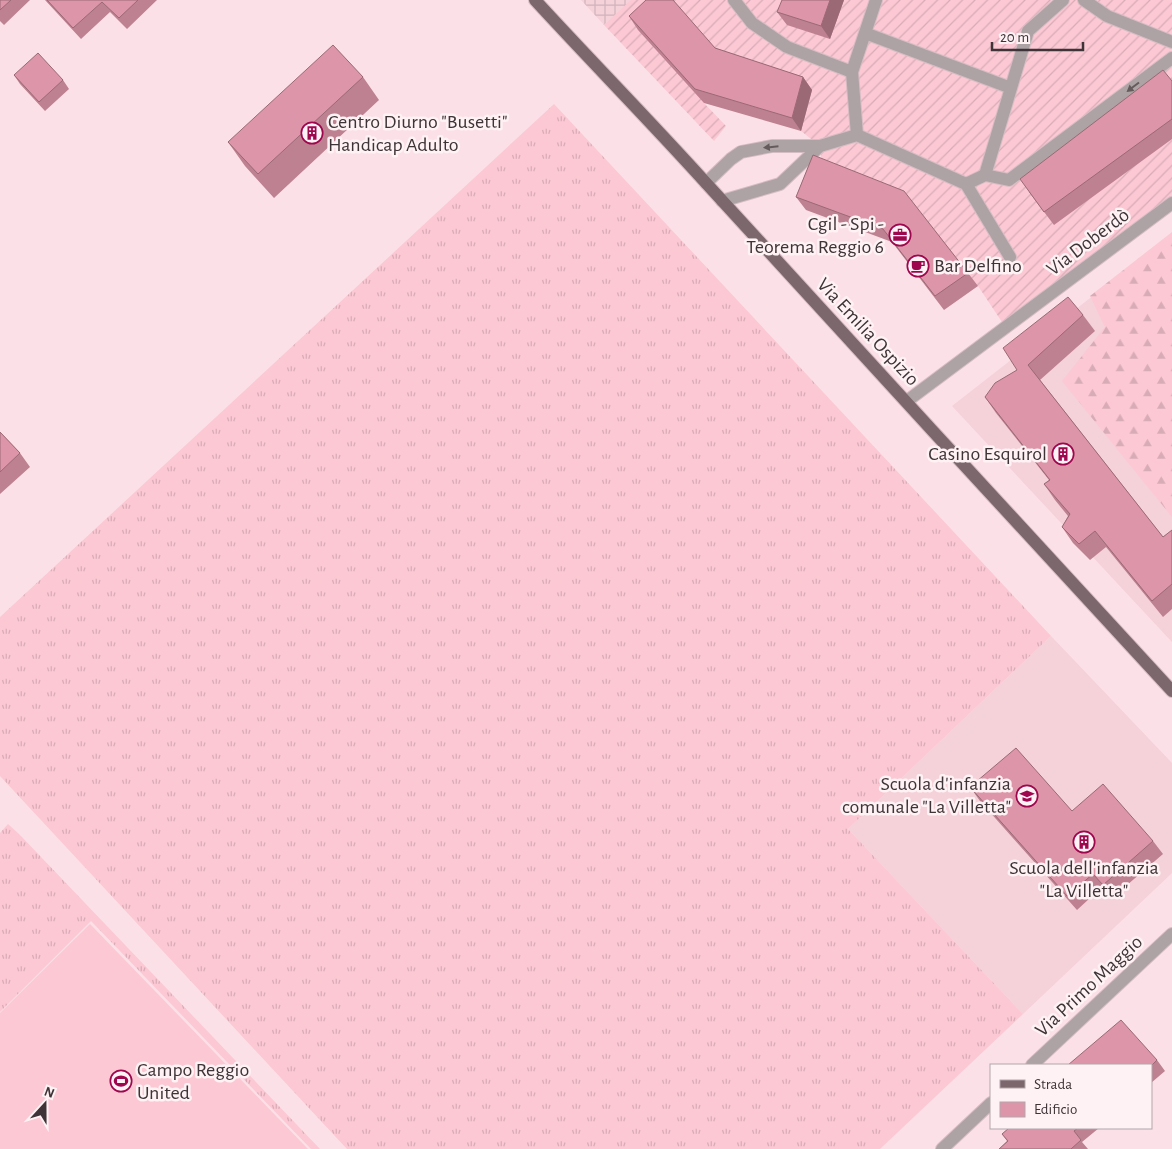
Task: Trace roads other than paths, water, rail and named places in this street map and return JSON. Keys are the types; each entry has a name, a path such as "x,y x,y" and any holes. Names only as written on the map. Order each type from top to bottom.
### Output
{"main road":[{"name":"Via Emilia Ospizio","path":"534,0 907,401 1172,692"}],"street":[{"path":"734,0 752,23 786,47 852,72"},
{"path":"857,135 852,72 876,0"},
{"path":"985,175 1028,31 1063,0"},
{"path":"1084,0 1107,16 1172,42"},
{"path":"865,33 1011,88"},
{"path":"966,184 985,175 1010,180 1172,58"},
{"path":"706,183 730,159 741,152 772,146 820,146 857,135 966,184 1010,257"},
{"path":"722,201 780,184 820,146"},
{"name":"Via Doberdò","path":"907,401 1172,203"},
{"name":"Via Primo Maggio","path":"1033,1064 1172,934"},
{"path":"942,1149 990,1104"}],"place":[{"name":"Centro Diurno \"Busetti\" Handicap Adulto","path":"312,133"},
{"name":"Cgil - Spi - Teorema Reggio 6","path":"900,235"},
{"name":"Bar Delfino","path":"918,266"},
{"name":"Casino Esquirol","path":"1063,454"},
{"name":"Scuola d'infanzia comunale \"La Villetta\"","path":"1027,796"},
{"name":"Scuola dell'infanzia \"La Villetta\"","path":"1084,842"},
{"name":"Campo Reggio United","path":"121,1081"}]}
